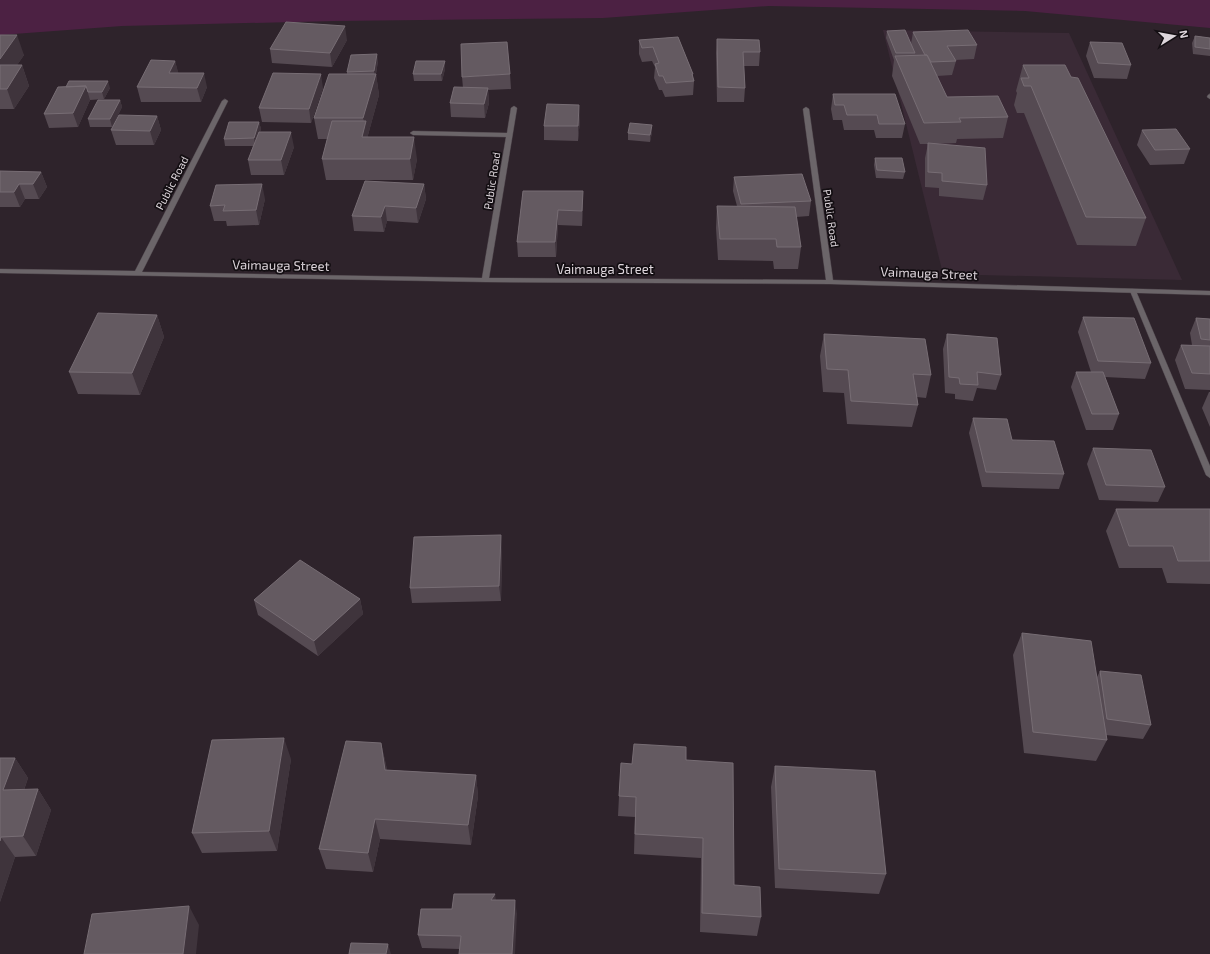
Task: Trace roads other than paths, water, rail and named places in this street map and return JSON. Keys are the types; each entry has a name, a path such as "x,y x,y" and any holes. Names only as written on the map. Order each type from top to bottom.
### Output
{"street":[{"name":"Public Road","path":"137,274 225,101"},
{"name":"Public Road","path":"485,280 514,108"},
{"name":"Public Road","path":"806,109 830,282"},
{"path":"413,133 510,135"},
{"name":"Vaimauga Street","path":"0,271 485,280 830,282 1210,293"},
{"path":"1133,291 1210,475"}]}
